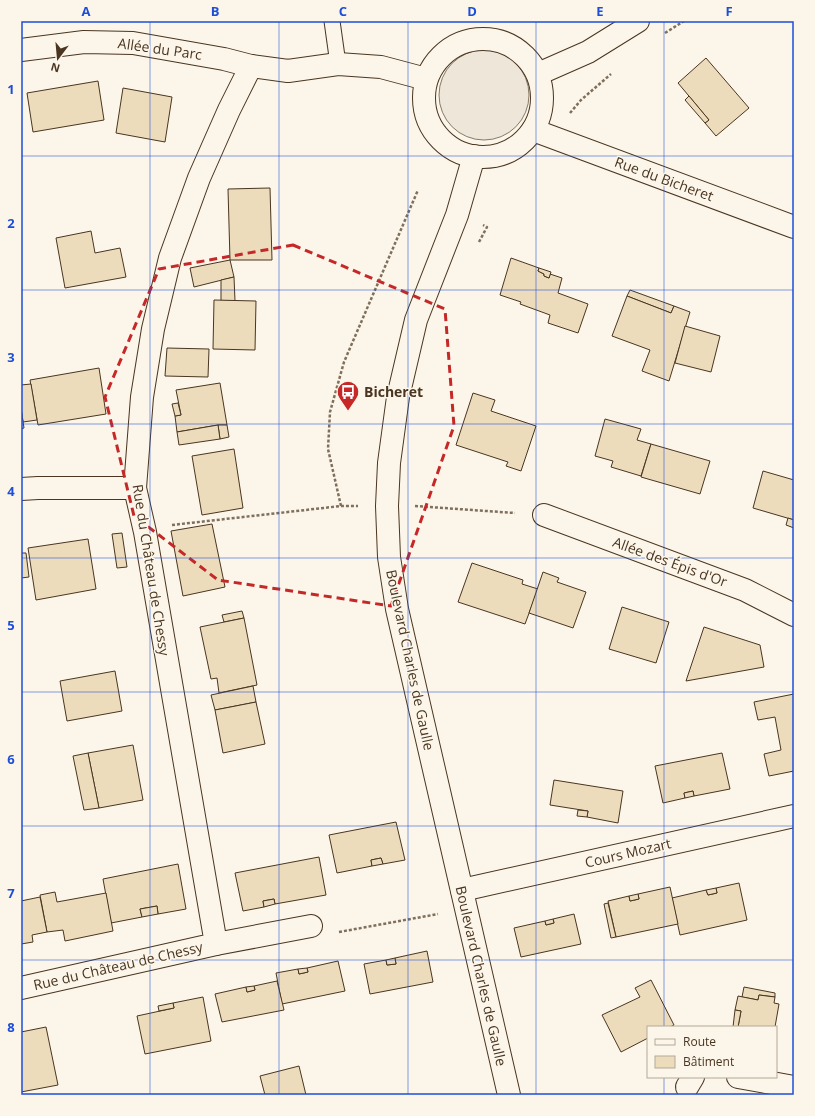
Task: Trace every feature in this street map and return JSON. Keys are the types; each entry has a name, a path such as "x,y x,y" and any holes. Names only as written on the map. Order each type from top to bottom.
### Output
{"street":[{"path":"538,74 588,52 638,21"},
{"path":"481,38 504,42 525,55 538,74 543,94 541,113 533,130 522,143 507,152 491,157 474,156 450,147 432,128 424,105 426,79 438,58 457,44 481,38"},
{"name":"Allée du Parc","path":"21,50 84,42 133,43 224,59 251,66 288,71 338,64 381,67 426,79"},
{"name":"Rue du Château de Chessy","path":"216,944 144,528 135,488 142,397 153,329 170,258 199,178 229,110 251,66"},
{"name":"Rue du Bicheret","path":"533,130 794,227"},
{"name":"Boulevard Charles de Gaulle","path":"474,156 457,215 416,320 398,397 389,463 387,506 389,557 397,609 509,1095"},
{"path":"21,489 135,488"},
{"name":"Allée des Épis d'Or","path":"544,515 745,590 794,615"},
{"name":"Cours Mozart","path":"464,900 794,816"},
{"name":"Rue du Château de Chessy","path":"21,988 216,944 311,926"},
{"path":"744,1078 794,1087"}],"lane":[{"path":"332,21 338,64"}],"path":[{"path":"341,506 328,449 330,412 344,362 418,190"},
{"path":"477,247 487,227"},
{"path":"144,528 341,506 412,505 544,515"},
{"path":"311,926 326,934 464,900"}],"highlighted area":[{"path":"293,245 445,309 454,426 391,606 218,580 134,516 105,397 159,269"}],"shaded area":[{"path":"484,50 501,53 516,63 526,78 529,95 526,112 516,127 501,137 484,140 467,137 452,127 442,112 439,95 442,78 452,63 467,53"}],"building":[{"path":"706,58 749,108 716,136 705,123 709,120 678,83"},
{"path":"98,81 104,120 33,132 27,93"},
{"path":"123,88 172,97 165,142 116,133"},
{"path":"689,96 709,120 705,123 685,100"},
{"path":"270,188 272,260 230,260 228,189"},
{"path":"91,231 95,253 120,248 126,277 65,288 56,238"},
{"path":"511,258 539,268 538,271 549,278 550,274 562,278 558,293 588,304 578,333 548,323 550,315 520,304 521,302 500,295"},
{"path":"230,260 234,277 194,287 190,268"},
{"path":"539,268 551,272 549,278 538,271"},
{"path":"234,277 235,301 221,301 221,280"},
{"path":"630,290 674,306 671,313 627,296"},
{"path":"627,296 671,313 674,306 690,312 669,381 642,371 650,350 612,336"},
{"path":"214,300 256,301 255,350 213,349"},
{"path":"685,326 720,336 711,372 675,363"},
{"path":"167,348 209,349 208,377 165,376"},
{"path":"99,368 106,414 38,425 30,380"},
{"path":"220,383 227,425 218,425 177,432 175,416 181,415 176,390"},
{"path":"31,384 37,420 23,422 21,408 21,385"},
{"path":"473,393 495,400 491,411 536,426 521,471 506,466 508,462 456,445"},
{"path":"178,403 181,415 175,416 172,404"},
{"path":"21,408 24,428 21,429"},
{"path":"605,419 641,429 637,440 651,444 641,476 611,467 613,461 595,456"},
{"path":"218,425 227,425 229,437 220,439"},
{"path":"218,425 220,439 179,445 177,432"},
{"path":"651,444 710,461 700,494 641,477"},
{"path":"234,449 243,508 202,515 192,456"},
{"path":"763,471 794,480 794,520 753,508"},
{"path":"788,518 794,520 794,528 786,525"},
{"path":"212,524 225,587 183,596 171,531"},
{"path":"122,533 127,567 117,568 112,534"},
{"path":"88,539 96,589 36,600 28,548"},
{"path":"21,553 26,553 29,577 21,578"},
{"path":"472,563 523,580 522,584 538,589 525,624 458,602"},
{"path":"543,572 559,578 557,582 586,592 573,628 529,613"},
{"path":"622,607 669,622 656,663 609,649"},
{"path":"242,611 244,618 224,622 222,615"},
{"path":"244,618 257,685 219,693 217,678 211,679 200,627"},
{"path":"704,627 760,645 764,667 686,681"},
{"path":"115,671 122,711 67,721 60,681"},
{"path":"253,686 256,702 215,710 211,695"},
{"path":"794,694 794,771 769,776 764,754 781,750 775,717 758,720 754,702"},
{"path":"256,702 265,744 223,753 215,710"},
{"path":"133,745 143,800 99,808 88,753"},
{"path":"88,753 99,808 84,810 73,756"},
{"path":"722,753 730,789 694,796 693,791 684,793 685,798 663,803 655,766"},
{"path":"554,780 623,791 618,823 587,817 588,811 550,805"},
{"path":"693,791 694,796 685,798 684,793"},
{"path":"578,810 588,811 587,817 577,816"},
{"path":"396,822 405,860 383,864 381,858 371,860 372,866 337,873 329,835"},
{"path":"319,857 326,895 275,904 274,899 263,901 264,907 243,911 235,873"},
{"path":"381,858 383,864 372,866 371,860"},
{"path":"178,864 186,909 158,914 157,906 140,909 142,917 111,923 103,879"},
{"path":"739,883 747,920 680,935 672,898 706,890 708,895 717,893 716,888"},
{"path":"670,887 678,924 616,937 608,901 629,896 630,901 639,899 638,894"},
{"path":"716,888 717,893 708,895 706,890"},
{"path":"55,892 57,902 106,893 113,931 65,941 63,930 47,932 40,895"},
{"path":"638,894 639,899 630,901 629,896"},
{"path":"40,897 47,932 32,935 33,942 21,944 21,901"},
{"path":"274,899 275,904 264,907 263,901"},
{"path":"608,903 616,937 611,938 604,904"},
{"path":"157,906 158,914 142,917 140,909"},
{"path":"574,914 581,944 521,957 514,928 545,921 546,925 554,923 553,919"},
{"path":"553,919 554,923 546,925 545,921"},
{"path":"427,951 433,982 370,994 364,964 386,960 387,965 396,964 395,958"},
{"path":"395,958 396,964 387,965 386,960"},
{"path":"338,961 345,991 282,1004 276,973 298,969 299,974 308,972 307,968"},
{"path":"307,968 308,972 299,974 298,969"},
{"path":"651,980 674,1025 647,1026 647,1039 621,1052 602,1015 640,997 635,988"},
{"path":"277,981 284,1010 222,1022 215,994 246,987 247,992 255,990 254,986"},
{"path":"254,986 255,990 247,992 246,987"},
{"path":"744,987 775,993 775,997 759,995 758,1000 742,997"},
{"path":"759,995 775,997 774,1003 779,1004 775,1026 738,1026 741,1011 735,1010 738,996 758,1000"},
{"path":"203,997 211,1041 145,1054 137,1016 174,1008 173,1003"},
{"path":"173,1003 174,1008 159,1011 158,1006"},
{"path":"735,1010 741,1011 738,1026 733,1026"},
{"path":"46,1027 58,1085 21,1092 21,1032"},
{"path":"299,1066 306,1095 265,1095 260,1076"}],"place":[{"name":"Bicheret","path":"348,412"}]}
